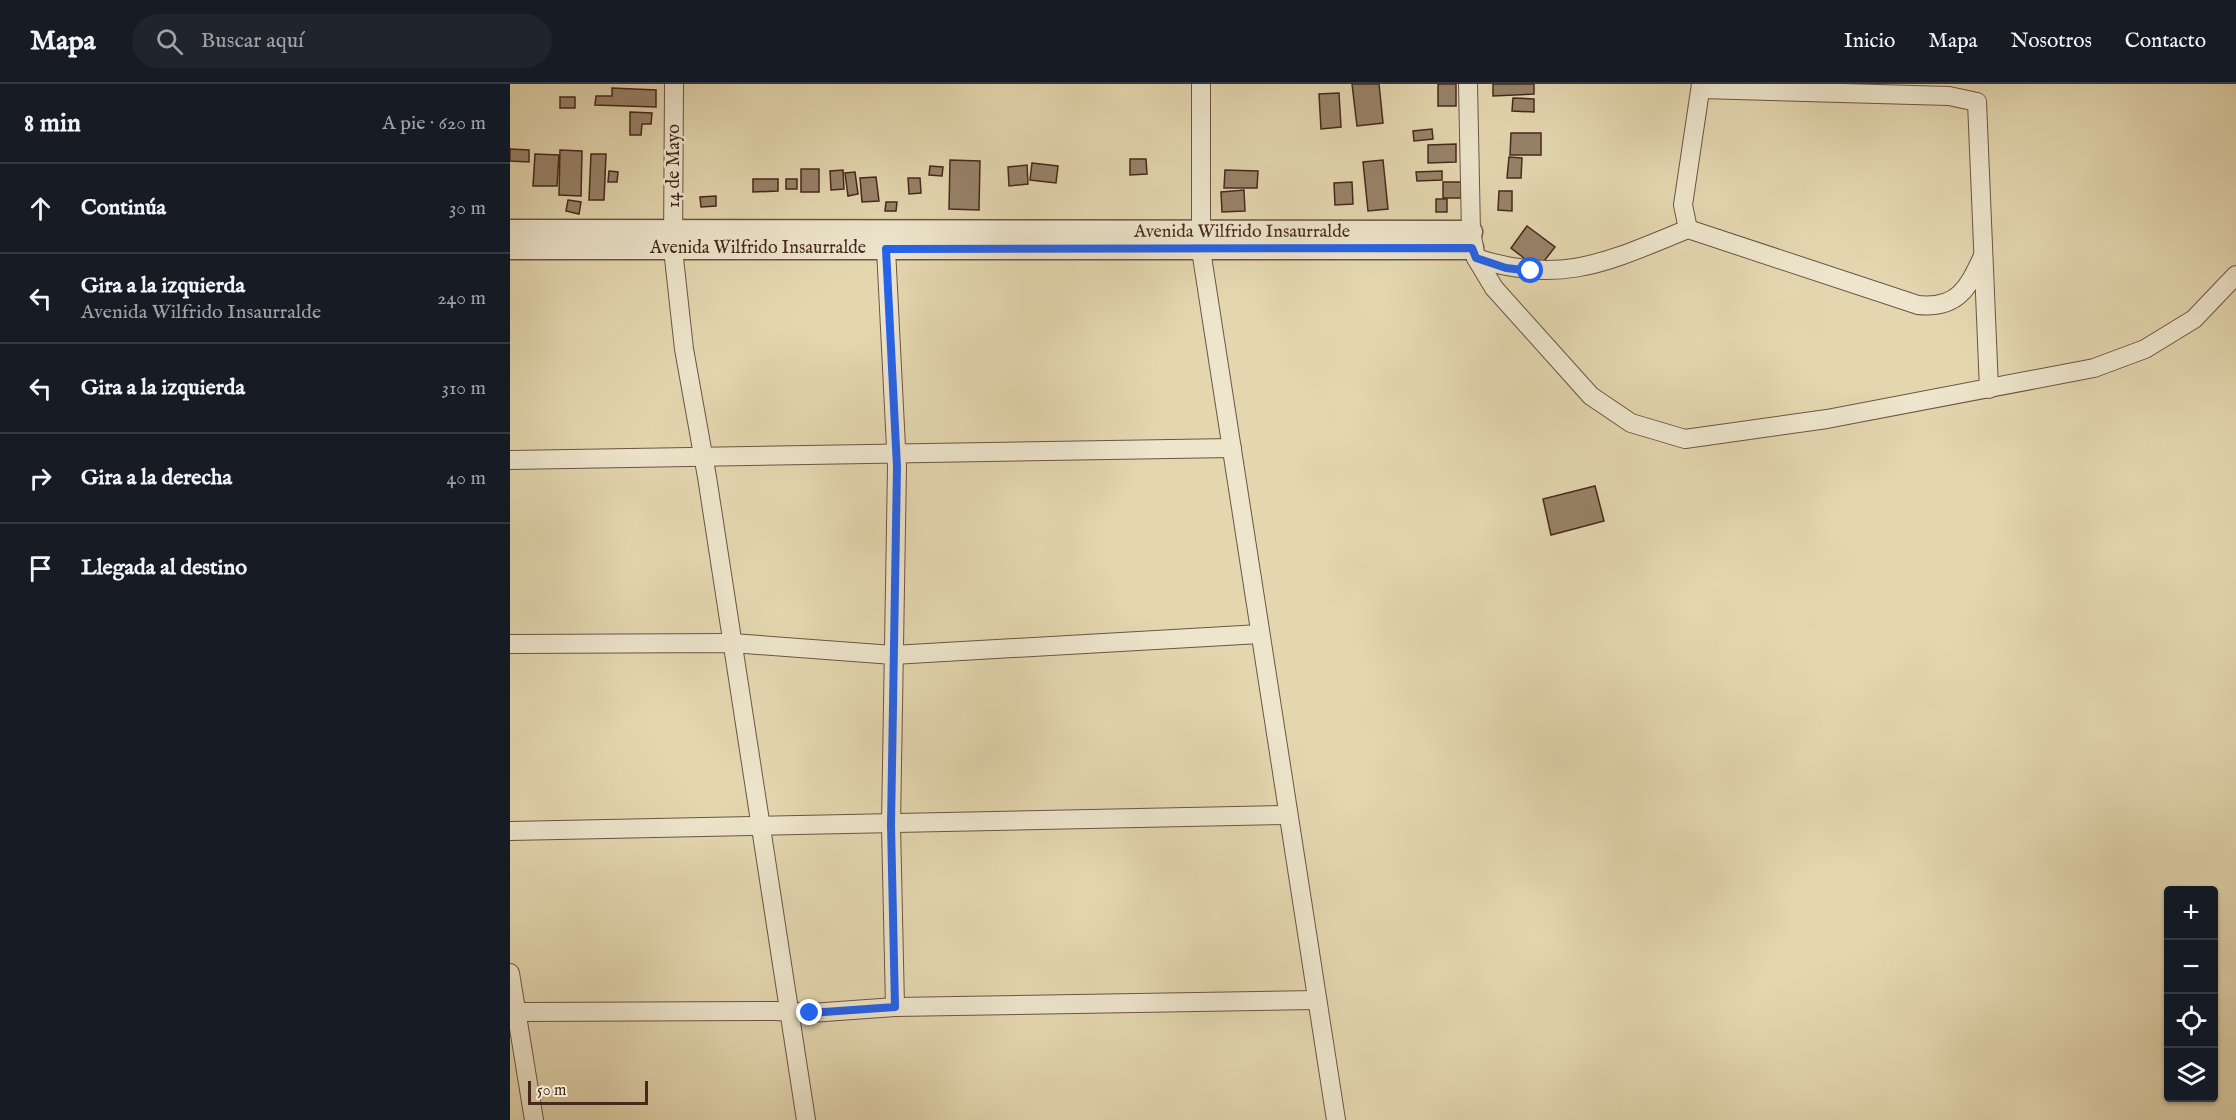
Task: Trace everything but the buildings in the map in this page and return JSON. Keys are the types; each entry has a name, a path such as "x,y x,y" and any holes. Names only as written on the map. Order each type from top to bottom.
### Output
{"street":[{"name":"14 de Mayo","path":"674,84 674,240 684,349 703,457 806,1120"},
{"path":"1201,84 1201,240 1336,1120"},
{"path":"1468,84 1473,246 1494,288 1591,396 1631,423 1685,439 1827,419 2094,368 2145,349 2194,319 2236,275"},
{"path":"1688,229 1683,205 1701,86 1950,96 1977,102 1989,389"},
{"path":"1473,246 1506,268 1531,271 1581,268 1623,257 1688,229 1918,305 1936,307 1959,297 1972,280 1984,254"},
{"name":"Avenida Wilfrido Insaurralde","path":"510,231 886,249 1201,240"},
{"name":"Avenida Wilfrido Insaurralde","path":"510,248 674,240 1201,240 1473,246"},
{"path":"886,249 896,453 891,825 895,1007"},
{"path":"510,460 1232,448"},
{"path":"510,644 732,643 893,655 1260,634"},
{"path":"510,831 1288,816"},
{"path":"510,973 534,1120"},
{"path":"517,1012 810,1013 895,1007 1317,1000"}],"route":[{"path":"810,1013 895,1007 891,825 897,467 886,249 1472,248 1476,258 1506,268 1531,271"}]}
